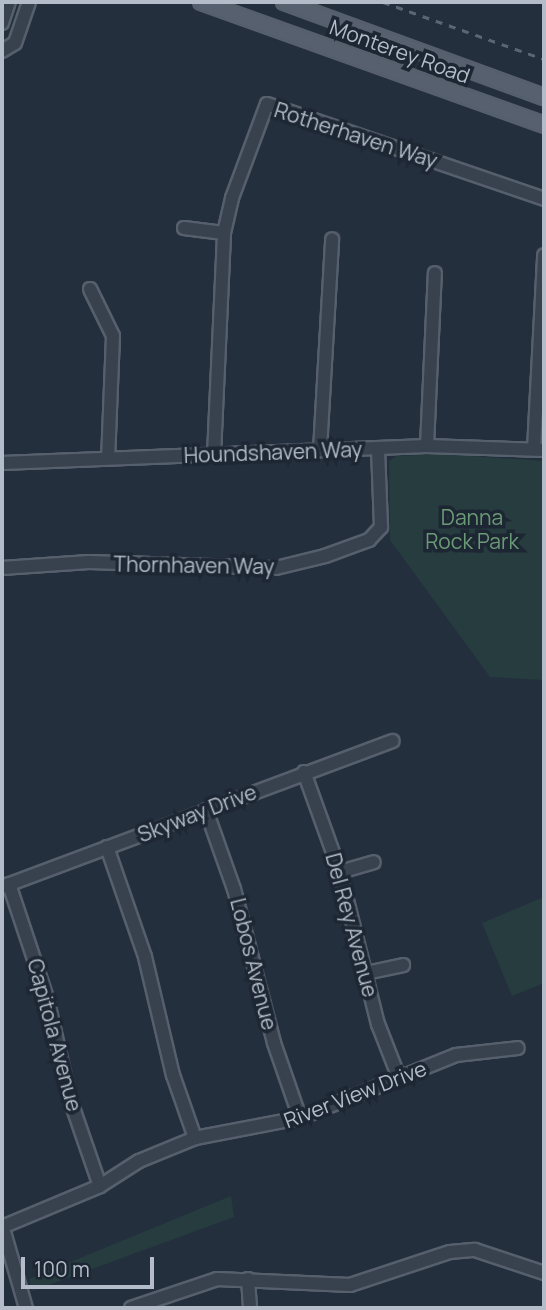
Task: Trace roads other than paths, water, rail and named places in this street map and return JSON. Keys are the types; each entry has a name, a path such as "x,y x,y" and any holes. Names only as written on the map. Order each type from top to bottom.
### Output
{"main road":[{"name":"Monterey Road","path":"201,2 544,125"},
{"name":"Monterey Road","path":"284,2 544,97"}],"street":[{"path":"2,23 9,2"},
{"path":"2,51 15,43 29,2"},
{"name":"Rotherhaven Way","path":"214,455 224,233 232,198 267,104 544,199"},
{"path":"184,228 224,233"},
{"path":"320,450 332,239"},
{"path":"539,449 544,255"},
{"path":"427,446 435,273"},
{"path":"90,289 113,336 108,458"},
{"name":"Houndshaven Way","path":"2,463 427,446 539,449"},
{"name":"Thornhaven Way","path":"2,568 89,562 276,568 326,556 369,540 382,527 378,449"},
{"name":"Skyway Drive","path":"5,886 304,772 393,741"},
{"name":"Del Rey Avenue","path":"304,772 341,872 377,1024 399,1078"},
{"name":"Lobos Avenue","path":"206,810 234,889 274,1043 300,1118"},
{"path":"107,847 145,957 173,1075 195,1138"},
{"path":"341,872 374,862"},
{"name":"Capitola Avenue","path":"5,886 47,998 71,1102 100,1186"},
{"path":"366,974 403,965"},
{"name":"River View Drive","path":"2,1226 100,1186 139,1161 195,1138 300,1118 456,1055 518,1048"},
{"path":"2,1226 26,1308"},
{"path":"136,1307 217,1279 350,1285 450,1252 475,1250 544,1273"},
{"path":"248,1279 250,1308"}],"railway":[{"path":"383,2 544,59"}],"park label":[{"name":"Danna Rock Park","path":"472,529"}]}
